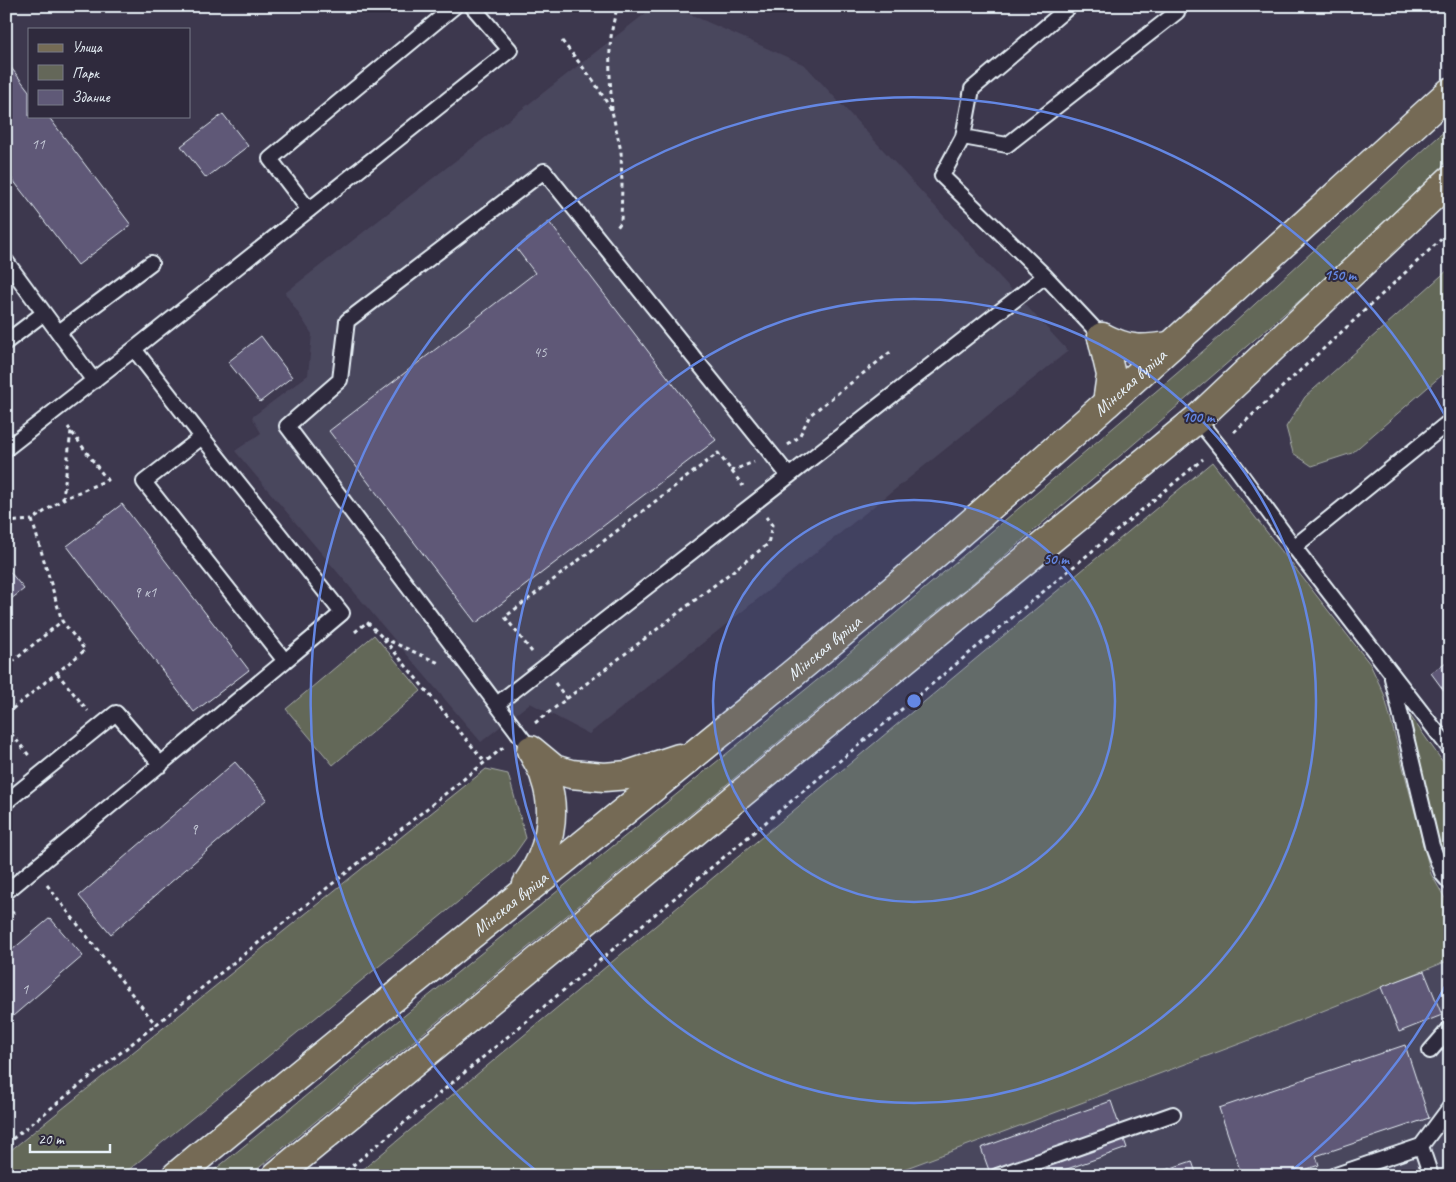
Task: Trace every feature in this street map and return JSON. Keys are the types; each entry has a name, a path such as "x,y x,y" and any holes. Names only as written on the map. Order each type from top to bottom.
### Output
{"main road":[{"name":"Мінская вуліца","path":"176,1176 878,602 1017,484 1450,92"},
{"path":"276,1176 1197,418 1450,180"},
{"path":"1102,337 1118,345 1139,350 1170,346"},
{"path":"1102,337 1111,375 1107,403"},
{"path":"526,742 554,770 571,774 604,777 628,775 671,762 701,747"},
{"path":"515,900 532,876 544,853 550,833 551,804 545,777 526,742"}],"lane":[{"path":"309,210 270,159 455,6"},
{"path":"6,448 94,381 510,50 472,6"},
{"path":"1070,6 972,89 963,137 942,176 1046,276 1102,337"},
{"path":"963,137 1007,145 1177,12 1176,6"},
{"path":"526,742 287,426 340,380 347,321 544,172 789,476"},
{"path":"6,261 94,381"},
{"path":"59,332 151,263"},
{"path":"496,704 1046,276"},
{"path":"6,342 44,313"},
{"path":"6,892 342,613 134,349"},
{"path":"1197,418 1294,547 1448,742"},
{"path":"1294,547 1450,421"},
{"path":"202,437 144,482 285,661"},
{"path":"1391,672 1432,846 1443,875 1450,883"},
{"path":"6,802 116,712 161,765"},
{"path":"1430,1051 1450,1028"},
{"path":"1333,1176 1421,1146 1450,1107"},
{"path":"997,1176 1173,1114"},
{"path":"1421,1146 1431,1176"}],"path":[{"path":"603,245 621,222 621,151 612,111 609,59 612,22 618,6"},
{"path":"562,40 593,80 612,111"},
{"path":"340,1176 1219,446 1450,232"},
{"path":"731,471 773,456 799,436 810,415 893,350"},
{"path":"6,522 32,520 62,499 107,480 55,410"},
{"path":"62,499 71,431"},
{"path":"6,1144 485,762 526,742 768,544 772,525 718,453 505,617"},
{"path":"6,714 84,650 62,621 32,520"},
{"path":"6,667 62,621"},
{"path":"352,635 367,622 485,762"},
{"path":"382,638 448,667"},
{"path":"57,673 100,726"},
{"path":"6,727 42,772"},
{"path":"40,890 54,879"},
{"path":"46,885 156,1025"},
{"path":"6,918 20,907"}],"shaded area":[{"path":"655,6 671,6 805,65 1068,351 589,734 530,703 481,742 235,451 261,433 252,417 308,375 312,334 285,293"},
{"path":"1450,960 1450,1176 885,1176 1250,1040"}],"green space":[{"path":"1450,126 1450,159 1321,282 987,571 249,1176 207,1176 821,677 1209,346"},
{"path":"1450,268 1450,368 1352,453 1312,466 1293,453 1286,427 1305,397"},
{"path":"1212,462 1370,664 1384,694 1431,874 1450,907 1450,960 1250,1040 885,1176 355,1176"},
{"path":"374,635 421,691 333,765 286,709"},
{"path":"1409,714 1450,772 1450,868 1444,858 1437,837"},
{"path":"486,769 508,774 526,838 512,858 121,1176 6,1176 6,1154"}],"building":[{"path":"6,61 28,90 28,118 50,118 131,225 78,265 6,171"},
{"path":"223,114 248,146 206,178 181,146"},
{"path":"549,222 716,440 476,623 329,431 535,273 516,248"},
{"path":"261,336 292,377 260,402 228,362"},
{"path":"122,504 249,670 194,712 67,546"},
{"path":"6,567 24,589 6,603"},
{"path":"1450,659 1450,699 1431,673"},
{"path":"235,762 267,799 111,934 79,896"},
{"path":"50,918 83,956 6,1022 6,955"},
{"path":"1424,971 1442,1015 1399,1032 1381,987"},
{"path":"1405,1045 1429,1118 1316,1156 1319,1165 1287,1176 1242,1176 1219,1108"},
{"path":"1111,1101 1127,1148 1047,1176 991,1176 981,1148"},
{"path":"1450,1128 1450,1142 1445,1129"},
{"path":"1192,1161 1197,1176 1147,1176"}]}
